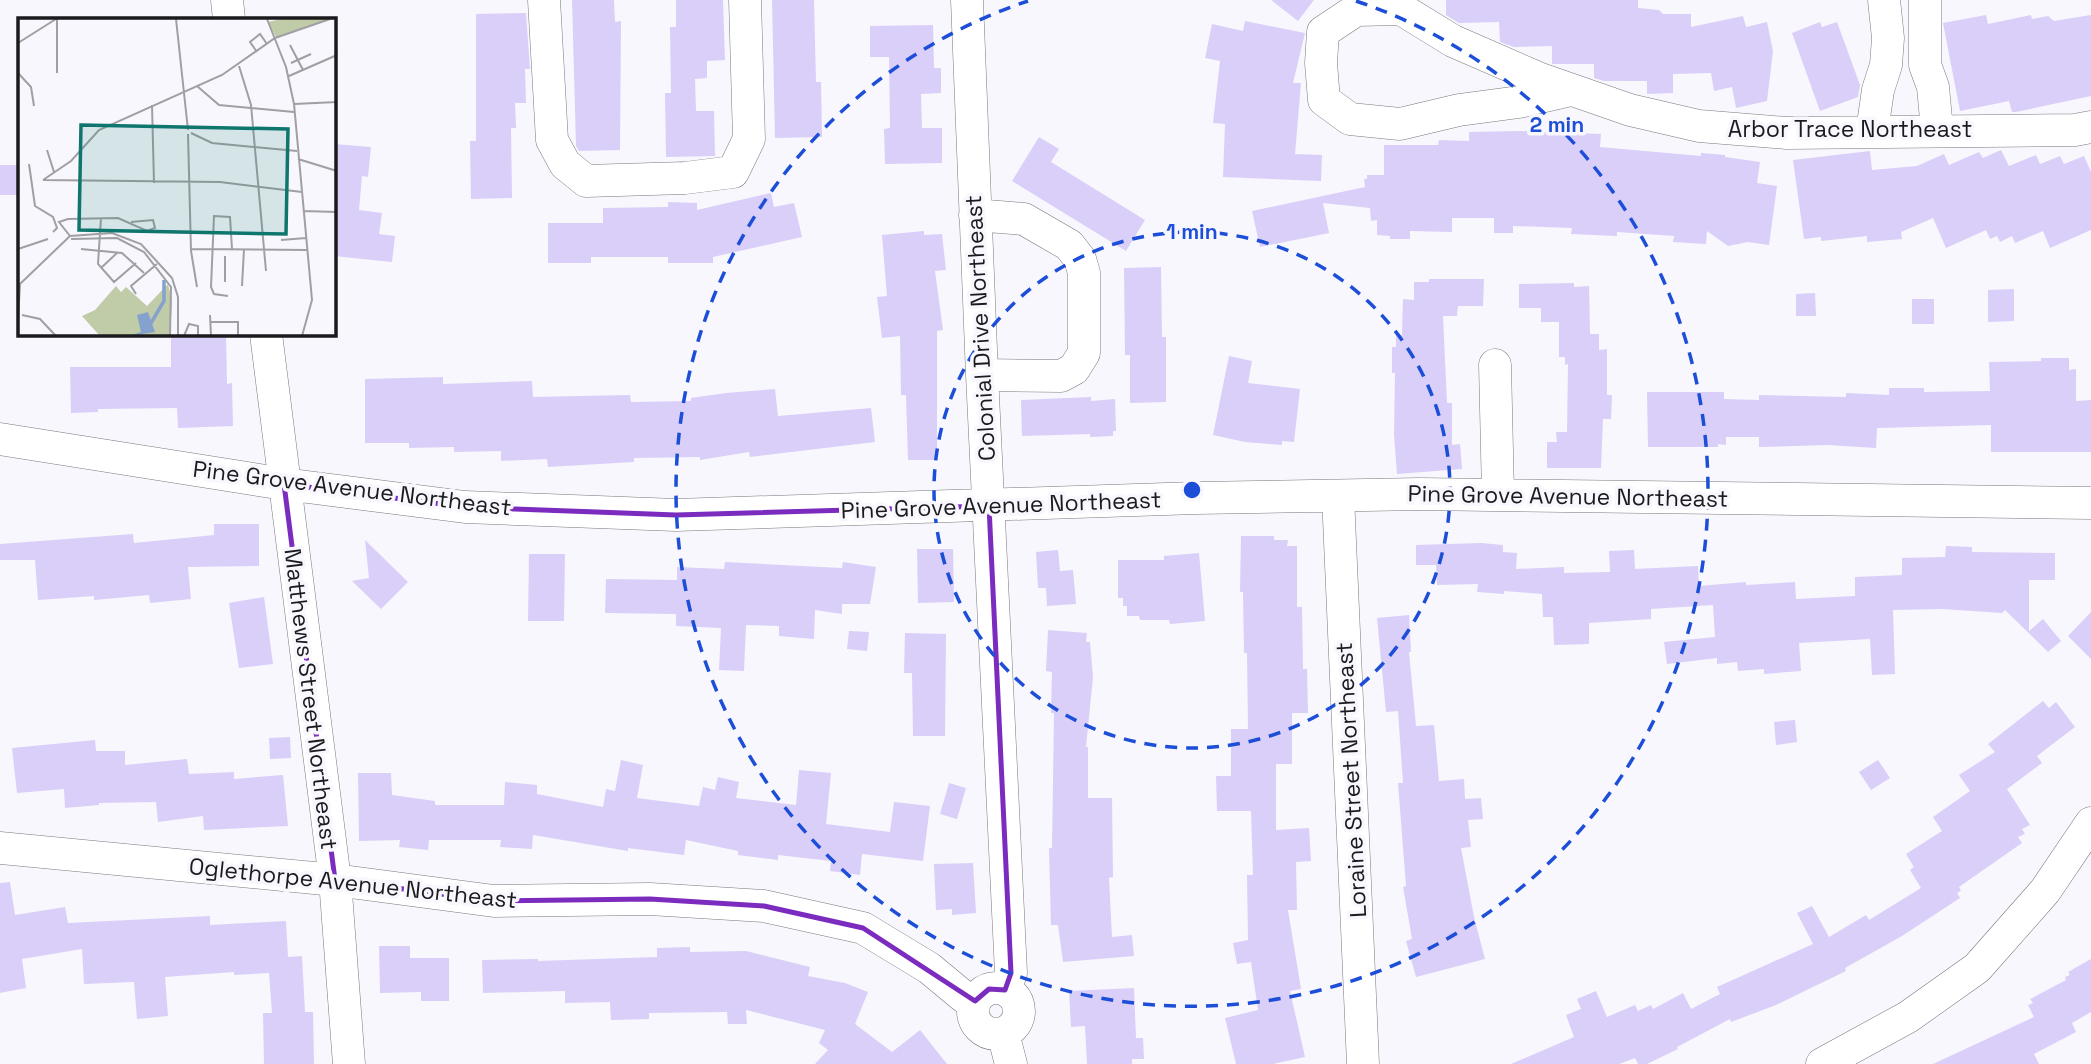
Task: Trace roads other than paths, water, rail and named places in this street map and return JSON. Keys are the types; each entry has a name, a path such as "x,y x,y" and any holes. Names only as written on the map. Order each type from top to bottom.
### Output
{"street":[{"path":"227,0 229,18"},
{"path":"544,0 552,140 565,164 586,181 685,178 733,172 748,139 745,0"},
{"name":"Colonial Drive Northeast","path":"967,0 1011,973 1004,989"},
{"path":"1872,131 1878,90 1886,65 1888,38 1884,0"},
{"path":"1924,0 1925,65 1933,87 1937,130"},
{"name":"Arbor Trace Northeast","path":"1571,90 1519,102 1459,110 1400,124 1350,119 1324,100 1321,63 1323,32 1356,10 1401,9 1453,41 1538,78 1630,110 1699,127 1787,133 2075,130 2091,127"},
{"path":"1888,38 1924,40"},
{"path":"975,215 1024,219 1069,246 1080,258 1084,273 1084,353 1074,369 1061,376 982,375"},
{"name":"Matthews Street Northeast","path":"266,336 335,880 349,1064"},
{"path":"1495,365 1498,494"},
{"name":"Pine Grove Avenue Northeast","path":"0,439 284,484 465,507 676,514 1196,498 1498,494 2091,503"},
{"name":"Loraine Street Northeast","path":"1338,496 1363,1064"},
{"path":"1822,1064 1908,1017 1977,968 2045,891 2091,823"},
{"name":"Oglethorpe Avenue Northeast","path":"0,848 335,880 494,901 650,899 764,906 863,928 929,968 964,997 975,1002"},
{"path":"989,989 1004,989 1016,1000 1018,1015 1011,1028 1003,1033 990,1033 978,1025 973,1012 975,1002 989,989"},
{"path":"1003,1033 1011,1064"}]}
